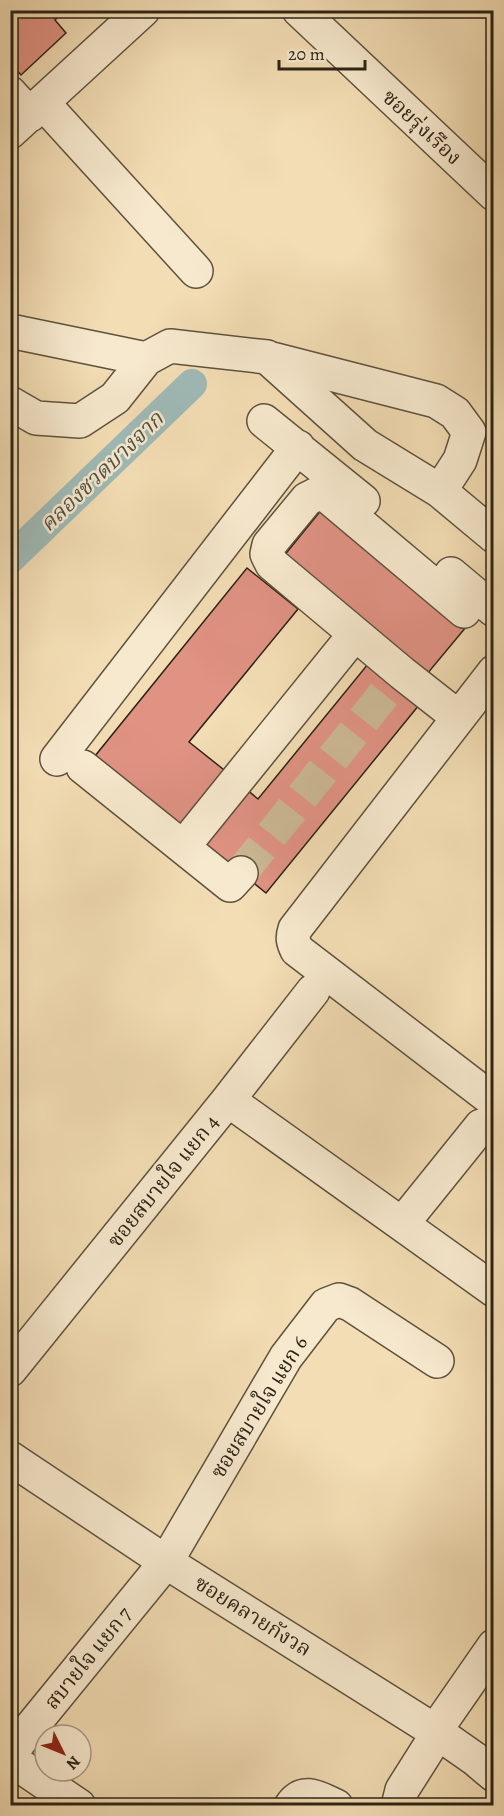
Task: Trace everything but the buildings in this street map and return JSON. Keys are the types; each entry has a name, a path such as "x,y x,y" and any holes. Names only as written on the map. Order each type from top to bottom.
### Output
{"street":[{"path":"143,10 23,111 196,271"},
{"name":"ซอยรุ่งเรือง","path":"298,10 494,194"},
{"path":"10,331 146,359"},
{"path":"10,403 36,418 80,421 115,398 146,359 170,346 267,357 436,401 455,413 470,432 460,460 440,491"},
{"path":"267,357 365,445 440,491 494,536"},
{"path":"264,421 298,447 479,610"},
{"path":"241,873 230,885 70,763 298,447"},
{"path":"458,717 398,678 355,634 272,564 267,554 269,545 307,499 316,494 326,495 479,610"},
{"path":"183,847 355,634"},
{"path":"402,1224 487,1113 297,950 293,943 295,929 494,672"},
{"name":"ซอยสบายใจ แยก 4","path":"10,1370 228,1100 312,991"},
{"path":"228,1100 493,1289"},
{"name":"ซอยสบายใจ แยก 6","path":"166,1562 286,1357 326,1305 339,1300 350,1304 437,1361"},
{"name":"ซอยคลายกังวล","path":"10,1458 166,1562 437,1732 493,1774"},
{"name":"สบายใจ แยก 7","path":"10,1753 166,1562"},
{"path":"398,1806 402,1790 494,1646"},
{"path":"10,1759 79,1806"},
{"path":"291,1806 302,1796 310,1794 336,1806"}],"waterway":[{"name":"คลองชวดบางจาก","path":"10,559 192,384"}],"tunnel":[{"path":"241,873 393,683"}]}
